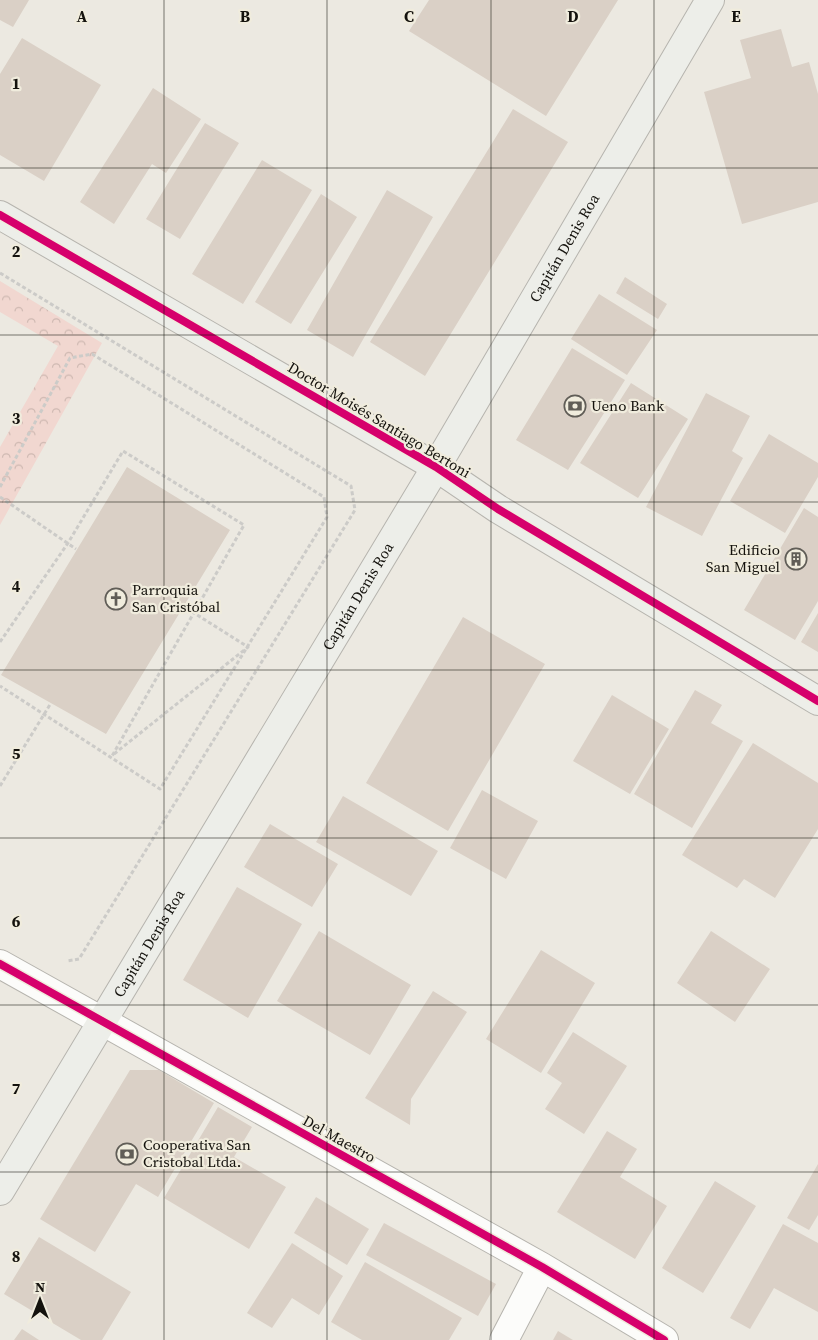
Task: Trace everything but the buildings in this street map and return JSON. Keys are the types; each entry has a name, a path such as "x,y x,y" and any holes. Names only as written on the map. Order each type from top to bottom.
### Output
{"main road":[{"name":"Capitán Denis Roa","path":"0,1191 436,467 710,0"},
{"name":"Doctor Moisés Santiago Bertoni","path":"0,215 436,467 498,509 818,701"}],"street":[{"name":"Del Maestro","path":"0,964 542,1268 664,1340"},
{"path":"504,1340 542,1268"}],"path":[{"path":"0,272 351,486 355,510 79,959 64,962"},
{"path":"0,487 70,358 92,354 324,497 327,517 160,789 112,756 0,686"},
{"path":"0,642 68,543 123,451 244,526 112,756"},
{"path":"0,497 76,549"},
{"path":"183,606 248,647"},
{"path":"112,756 248,647"},
{"path":"0,786 51,703"}],"green space":[{"path":"0,281 102,343 0,525 0,447 58,346 0,312"}],"cycle path":[{"path":"0,215 436,467 498,509 818,701"},
{"path":"0,964 542,1267 664,1340"}],"place":[{"name":"Ueno Bank","path":"575,406"},
{"name":"Edificio San Miguel","path":"796,559"},
{"name":"Parroquia San Cristóbal","path":"116,599"},
{"name":"Cooperativa San Cristobal Ltda.","path":"127,1154"}]}
